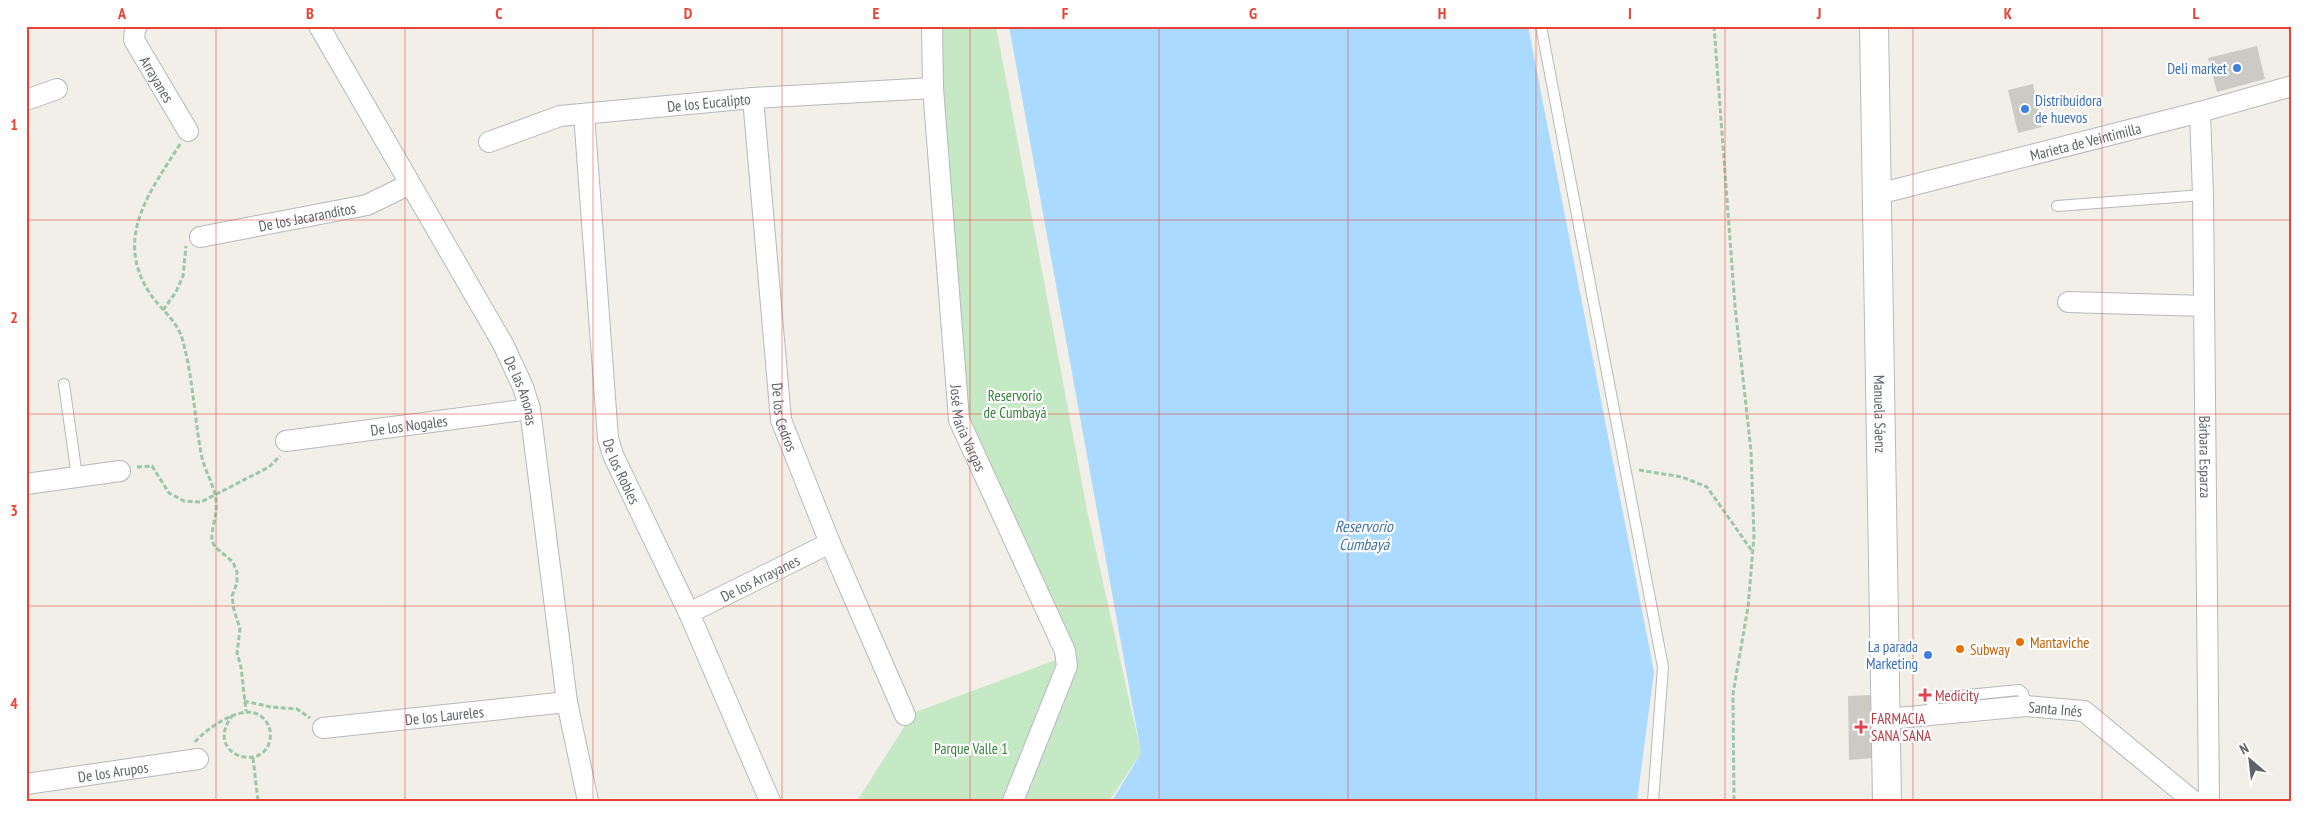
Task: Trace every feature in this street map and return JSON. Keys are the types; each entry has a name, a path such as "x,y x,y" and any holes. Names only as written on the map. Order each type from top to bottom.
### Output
{"street":[{"name":"Arrayanes","path":"137,26 134,29 134,40 188,131"},
{"name":"De las Anonas","path":"319,26 504,344 523,387 530,409 567,702 588,801"},
{"name":"José Maria Vargas","path":"932,26 933,88 959,420 1065,651 1067,666 1012,801"},
{"name":"Manuela Sáenz","path":"1874,26 1887,801"},
{"name":"Marieta de Veintimilla","path":"1878,194 2200,112 2292,86"},
{"name":"De los Eucalipto","path":"490,142 560,116 753,98 933,88"},
{"path":"26,100 57,89"},
{"name":"De los Cedros","path":"753,98 781,420 830,543 905,715"},
{"name":"Bárbara Esparza","path":"2200,112 2203,195 2208,801"},
{"name":"De los Robles","path":"584,114 608,438 613,455 689,613 770,801"},
{"name":"De los Jacaranditos","path":"200,237 367,204 410,184"},
{"path":"2068,302 2204,306"},
{"name":"De los Nogales","path":"286,441 530,409"},
{"path":"26,484 120,471"},
{"name":"De los Arrayanes","path":"689,613 830,543"},
{"name":"De los Laureles","path":"323,728 567,702"},
{"name":"Santa Inés","path":"1887,719 2026,706 2084,712 2192,801"},
{"name":"De los Arupos","path":"26,784 189,760"}],"lane":[{"path":"1541,26 1663,667 1653,801"},
{"path":"2057,206 2203,195"},
{"path":"64,384 77,477"}],"path":[{"path":"1714,26 1735,306 1751,451 1754,536 1748,607 1732,694 1734,801"},
{"path":"188,131 149,193 134,234 134,252 142,280 158,305 175,323 182,337 196,410 204,468 217,505 212,541 215,547 233,562 237,572 237,583 232,596 240,629 237,653 241,666 246,711"},
{"path":"163,310 176,292 183,276 184,250 192,240 200,237"},
{"path":"120,471 152,466 169,493 184,501 201,502 269,467 280,456 286,441"},
{"path":"1639,470 1682,477 1707,487 1753,552"},
{"path":"244,700 276,708 297,709 323,728"},
{"path":"189,760 199,737 232,716 246,711 252,711 262,716 268,724 271,734 269,744 262,753 253,758 242,758 233,754 226,746 223,735 225,725 232,716"},
{"path":"253,758 258,801"}],"green space":[{"name":"Reservorio de Cumbayá","path":"926,26 996,26 1088,515 1141,753 1109,801 1021,801 1077,662 964,417"},
{"name":"Parque Valle 1","path":"1061,658 1008,801 857,801 913,713"}],"water":[{"name":"Reservorio Cumbayá","path":"1009,26 1528,26 1654,672 1637,801 1112,801 1141,753"}],"building":[{"name":"Deli market","path":"2257,46 2265,79 2217,92 2208,58"},
{"name":"Distribuidora de huevos","path":"2033,84 2042,127 2018,133 2008,90"},
{"name":"FARMACIA SANA SANA","path":"1872,695 1874,758 1849,760 1848,696"}],"place":[{"name":"Deli market","path":"2237,68"},
{"name":"Distribuidora de huevos","path":"2025,109"},
{"name":"Mantaviche","path":"2020,642"},
{"name":"Subway","path":"1960,649"},
{"name":"La parada Marketing","path":"1928,655"},
{"name":"Medicity","path":"1925,695"},
{"name":"FARMACIA SANA SANA","path":"1861,727"}]}
